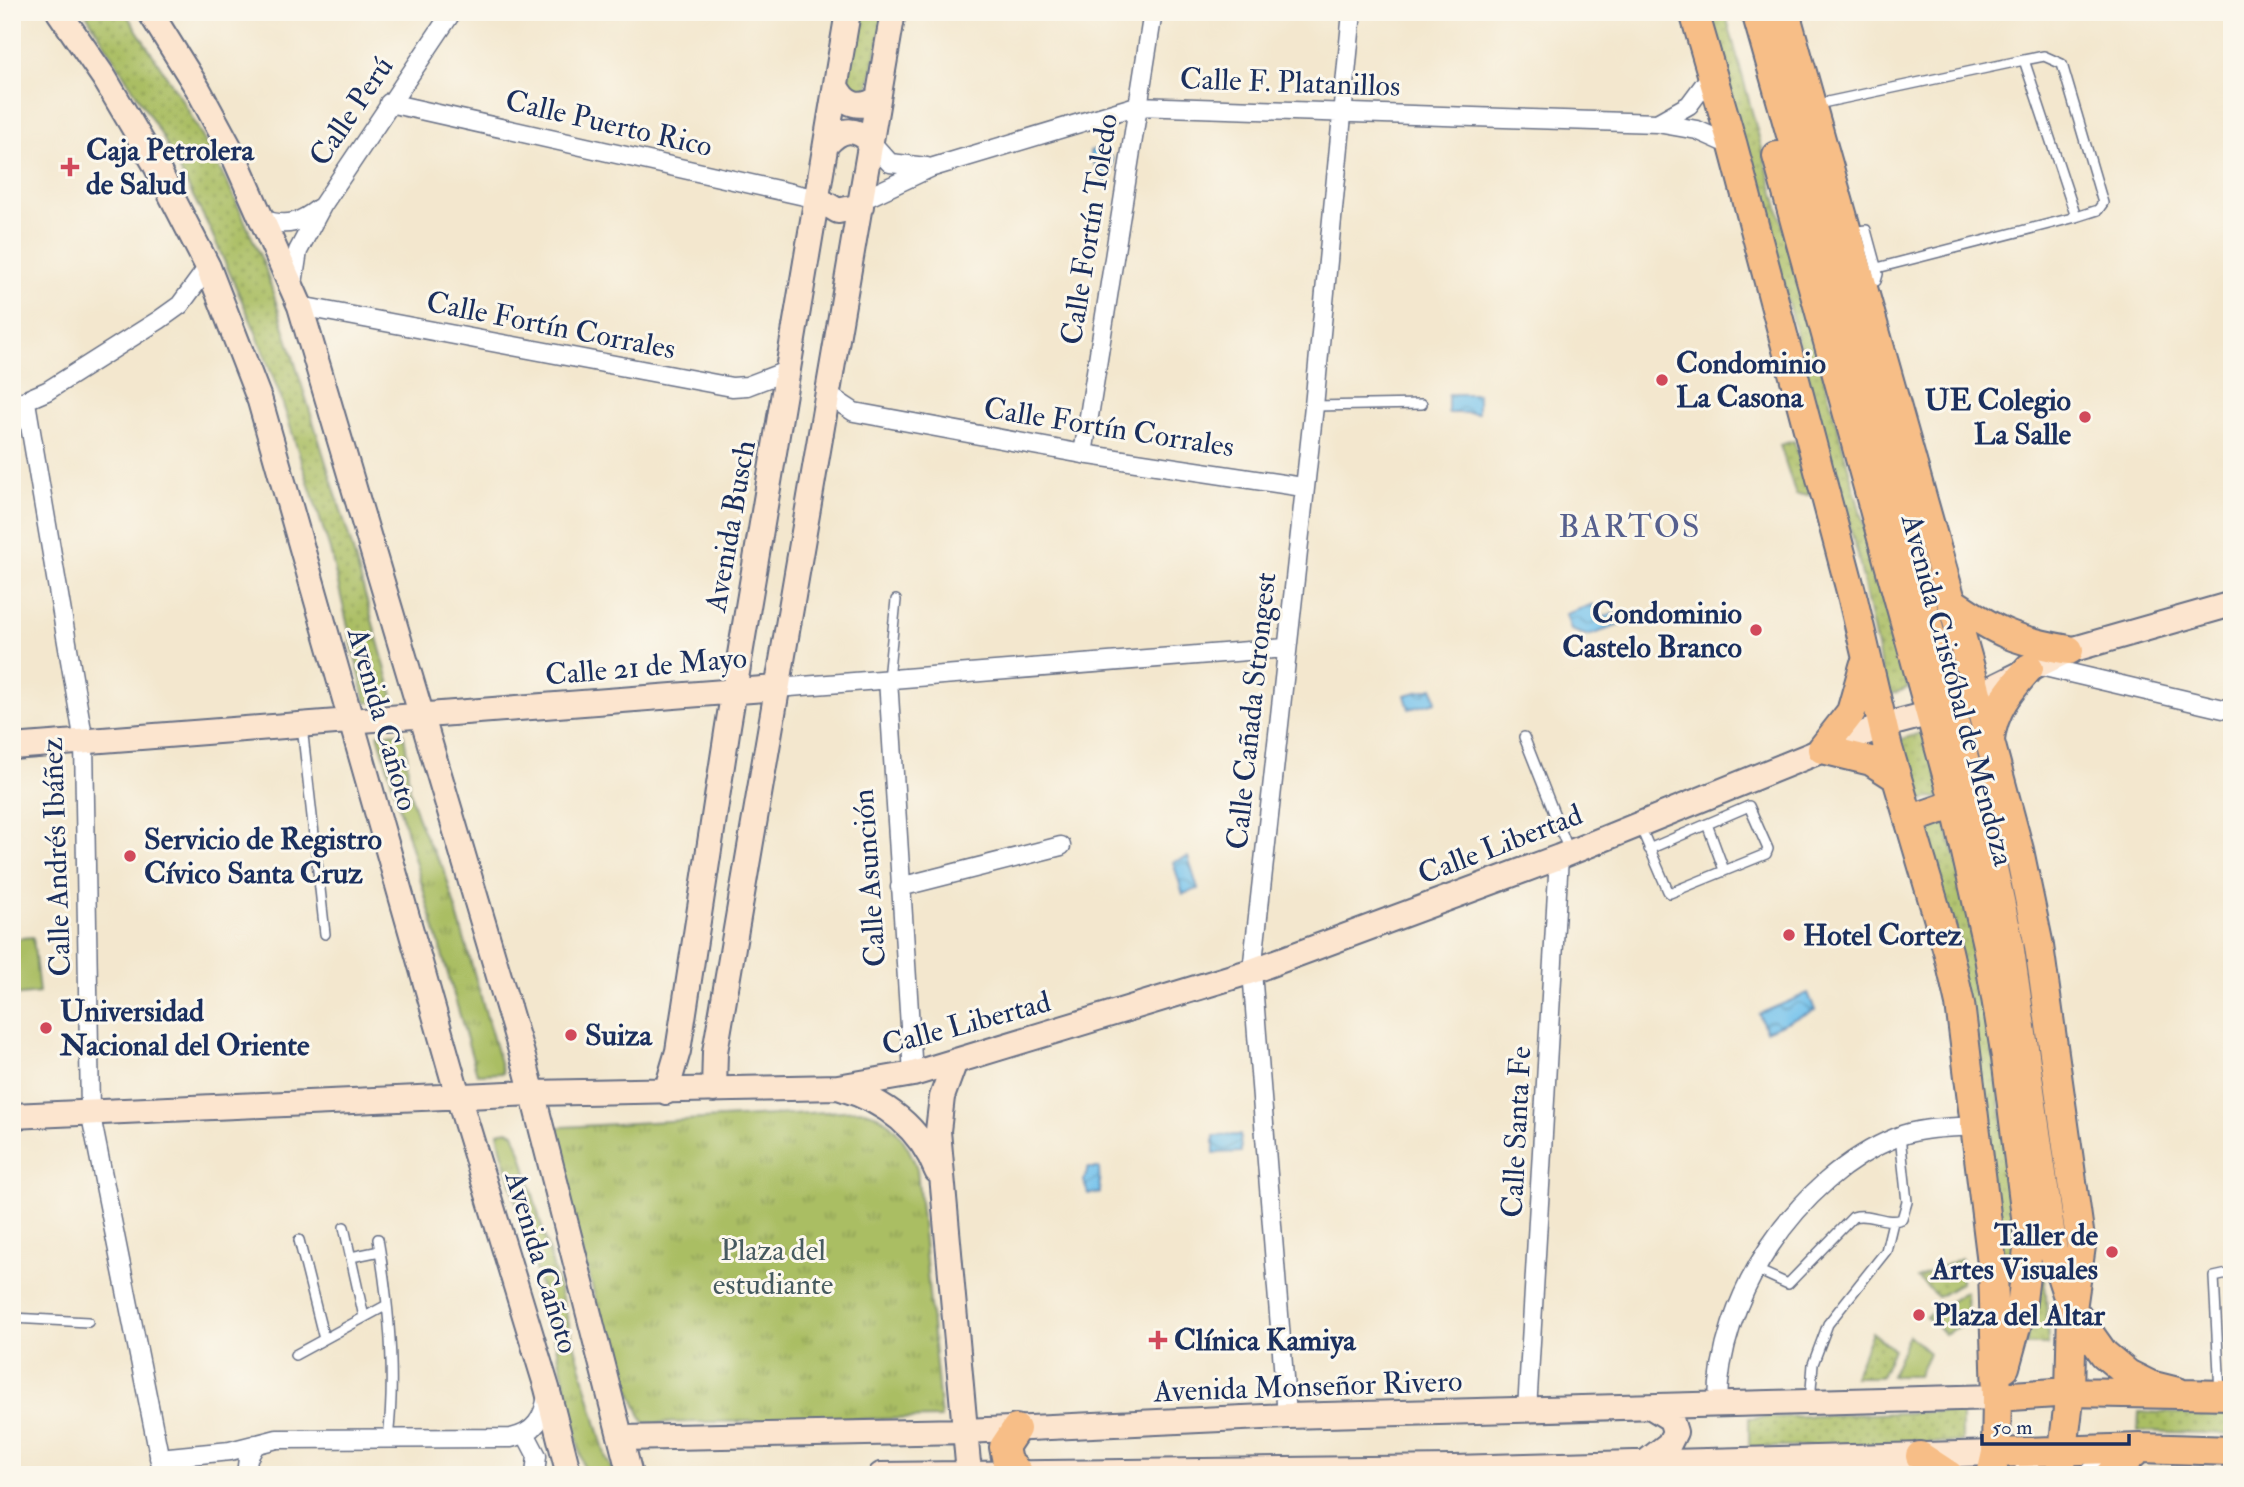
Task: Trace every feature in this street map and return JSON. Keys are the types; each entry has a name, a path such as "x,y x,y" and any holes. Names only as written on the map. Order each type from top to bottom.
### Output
{"main road":[{"name":"Avenida Cañoto","path":"59,12 105,79 155,163 208,267 260,401 458,1097 547,1388 569,1475"},
{"name":"Avenida Cañoto","path":"150,12 198,89 264,220 297,298 532,1093 630,1475"},
{"name":"Avenida Busch","path":"666,1092 678,1052 728,726 848,12"},
{"path":"714,1090 715,1052 893,12"},
{"name":"Avenida Cristóbal de Mendoza","path":"1694,12 1733,146 1853,599 1882,726 1948,951 1959,1004 1993,1271 1996,1467"},
{"name":"Avenida Cristóbal de Mendoza","path":"1735,12 1939,703 2001,901 2053,1251 2072,1309"},
{"name":"Avenida Cristóbal de Mendoza","path":"1756,12 1939,703 1955,804 1989,957 2029,1241 2021,1309 1997,1397"},
{"name":"Avenida Cristóbal de Mendoza","path":"1784,12 1847,232 1870,277 1951,601 2019,850 2054,1045 2081,1246 2072,1309 2070,1392 2062,1462"},
{"path":"836,86 849,103 869,104 878,98"},
{"path":"827,144 836,134 849,130 861,133 871,142"},
{"path":"818,199 838,211 861,203"},
{"path":"809,247 816,239 826,234 846,240 853,250"},
{"path":"1951,601 1994,631 2019,641 2069,650"},
{"path":"1975,688 2069,650 2232,604"},
{"path":"1975,688 2069,650"},
{"path":"1864,654 1863,678 1851,712 1822,749 1871,761 1896,777"},
{"path":"1990,747 1996,713 2032,667"},
{"name":"Calle 21 de Mayo","path":"12,747 777,688"},
{"name":"Calle Libertad","path":"12,1116 532,1093 838,1087 913,1074 954,1064 1252,971 1564,854 1975,688"},
{"path":"728,726 733,719 750,714 765,722 769,730"},
{"path":"1909,820 1955,804"},
{"path":"678,1052 692,1058 715,1052"},
{"path":"954,1064 939,1108 941,1181 969,1474"},
{"path":"838,1087 862,1094 897,1115 923,1144 941,1181"},
{"path":"2072,1309 2115,1364 2150,1385 2178,1392"},
{"path":"1997,1397 2070,1392 2226,1395"},
{"name":"Avenida Monseñor Rivero","path":"621,1438 965,1431 1287,1416 1997,1397"},
{"path":"1646,1462 1669,1444 1675,1432 1671,1419 1653,1408"},
{"path":"1016,1429 1004,1447 1007,1462 1018,1472"},
{"path":"2109,1475 2140,1448"},
{"path":"881,1475 1455,1471 1646,1462 1719,1468 1920,1456 1996,1467 2062,1462 2140,1448 2232,1451"},
{"path":"1920,1456 1949,1475"}],"street":[{"name":"Calle Perú","path":"297,298 293,270 298,251 322,206 452,12"},
{"name":"Calle Fortín Toledo","path":"1083,454 1153,12"},
{"name":"Calle Cañada Strongest","path":"1287,1416 1252,971 1314,406 1352,12"},
{"path":"1657,123 1689,104 1712,74"},
{"name":"Calle Puerto Rico","path":"389,103 818,199"},
{"name":"Calle F. Platanillos","path":"861,203 930,167 1136,106 1657,123 1697,130 1733,146"},
{"name":"Calle F. Platanillos","path":"871,142 890,163 930,167"},
{"name":"Calle Perú","path":"264,220 282,225 292,224 306,219 322,206"},
{"path":"19,404 180,305 208,267"},
{"name":"Calle Fortín Corrales","path":"297,298 732,387 754,384 789,370"},
{"name":"Calle Fortín Corrales","path":"828,395 854,412 1083,454 1303,487"},
{"name":"Calle Andrés Ibáñez","path":"19,404 84,742 90,1111 161,1466"},
{"name":"Calle 21 de Mayo","path":"777,688 1286,648"},
{"path":"2032,667 2232,710"},
{"name":"Calle Asunción","path":"888,679 913,1074"},
{"path":"900,887 1061,846"},
{"name":"Calle Santa Fe","path":"1527,1411 1564,854"},
{"path":"1718,1406 1718,1382 1729,1328 1755,1269 1800,1209 1832,1177 1857,1158 1900,1136 1976,1126"},
{"path":"161,1466 277,1439 511,1438 526,1435 537,1425 545,1408 547,1388"},
{"path":"526,1435 537,1457 535,1475"},
{"path":"246,1475 248,1458 256,1444"},
{"path":"2024,1475 2024,1470 2031,1470 2031,1475"},
{"path":"2091,1475 2091,1471 2106,1471 2102,1475"}],"lane":[{"path":"1811,106 2044,56 2062,64 2103,202 2098,210 1870,277"},
{"path":"2024,60 2076,217"},
{"path":"1314,406 1422,404"},
{"path":"888,679 896,600"},
{"path":"302,725 325,934"},
{"path":"1524,737 1564,854"},
{"path":"1639,824 1649,849 1670,893 1766,853 1768,849 1749,806 1649,849"},
{"path":"1707,824 1724,870"},
{"path":"1755,1269 1788,1284 1853,1217 1866,1215 1893,1222 1902,1219 1907,1202 1900,1136"},
{"path":"1810,1404 1813,1364 1825,1331 1833,1315 1885,1251 1893,1222"},
{"path":"344,1227 364,1317"},
{"path":"377,1239 387,1305 391,1409 387,1438"},
{"path":"299,1240 324,1339"},
{"path":"351,1257 380,1251"},
{"path":"2226,1395 2214,1277 2232,1273"},
{"path":"295,1355 387,1305"},
{"path":"12,1318 88,1322"}],"green space":[{"path":"85,12 125,12 184,103 232,192 265,267 348,533 394,699 366,703 330,550 281,398 255,330 210,229 162,136"},
{"path":"859,12 885,12 868,91 858,93 848,79"},
{"path":"1707,12 1725,12 1908,688 1887,696 1858,556"},
{"path":"1794,441 1810,495 1796,495 1780,445"},
{"path":"1925,731 1943,797 1924,799 1917,807 1897,741"},
{"path":"403,733 412,801 425,837 444,869 503,1073 477,1074 378,734"},
{"path":"1945,821 1975,926 2021,1251 2012,1294 2007,1295 1927,834 1927,828"},
{"path":"33,937 39,993 12,996 12,939"},
{"name":"Plaza del estudiante","path":"860,1110 889,1123 909,1149 917,1169 941,1418 644,1423 607,1338 546,1128"},
{"path":"508,1130 514,1133 522,1155 606,1458 615,1475 585,1475 552,1327 501,1148 498,1132"},
{"path":"2040,1257 2046,1293 2048,1345 2026,1345"},
{"path":"1961,1258 1961,1283 1938,1297 1917,1278"},
{"path":"1966,1291 1967,1322 1945,1334 1926,1317"},
{"path":"1872,1332 1893,1349 1881,1377 1854,1377"},
{"path":"1909,1335 1929,1353 1918,1376 1891,1376"},
{"path":"1962,1411 1962,1442 1749,1448 1749,1418"},
{"path":"2139,1412 2232,1415 2232,1434 2138,1431"}],"water":[{"path":"1101,148 1113,159 1110,184 1103,181 1090,151"},
{"path":"1448,394 1478,394 1478,413 1448,413"},
{"path":"1593,604 1598,619 1616,613 1620,625 1588,636 1571,630 1566,614"},
{"path":"1433,688 1436,702 1409,709 1405,695"},
{"path":"1188,857 1198,889 1183,894 1173,862"},
{"path":"1808,993 1815,1010 1766,1031 1759,1014"},
{"path":"1240,1135 1241,1152 1214,1153 1214,1136"},
{"path":"1088,1168 1099,1168 1100,1193 1088,1194 1084,1181"}],"place":[{"name":"Caja Petrolera de Salud","path":"70,167"},
{"name":"Condominio La Casona","path":"1662,380"},
{"name":"UE Colegio La Salle","path":"2085,417"},
{"name":"Condominio Castelo Branco","path":"1756,630"},
{"name":"Servicio de Registro Cívico Santa Cruz","path":"130,856"},
{"name":"Hotel Cortez","path":"1789,935"},
{"name":"Universidad Nacional del Oriente","path":"46,1028"},
{"name":"Suiza","path":"571,1035"},
{"name":"Taller de Artes Visuales","path":"2112,1252"},
{"name":"Plaza del Altar","path":"1919,1315"},
{"name":"Clínica Kamiya","path":"1158,1340"}],"district":[{"name":"BARTOS","path":"1630,526"}]}
